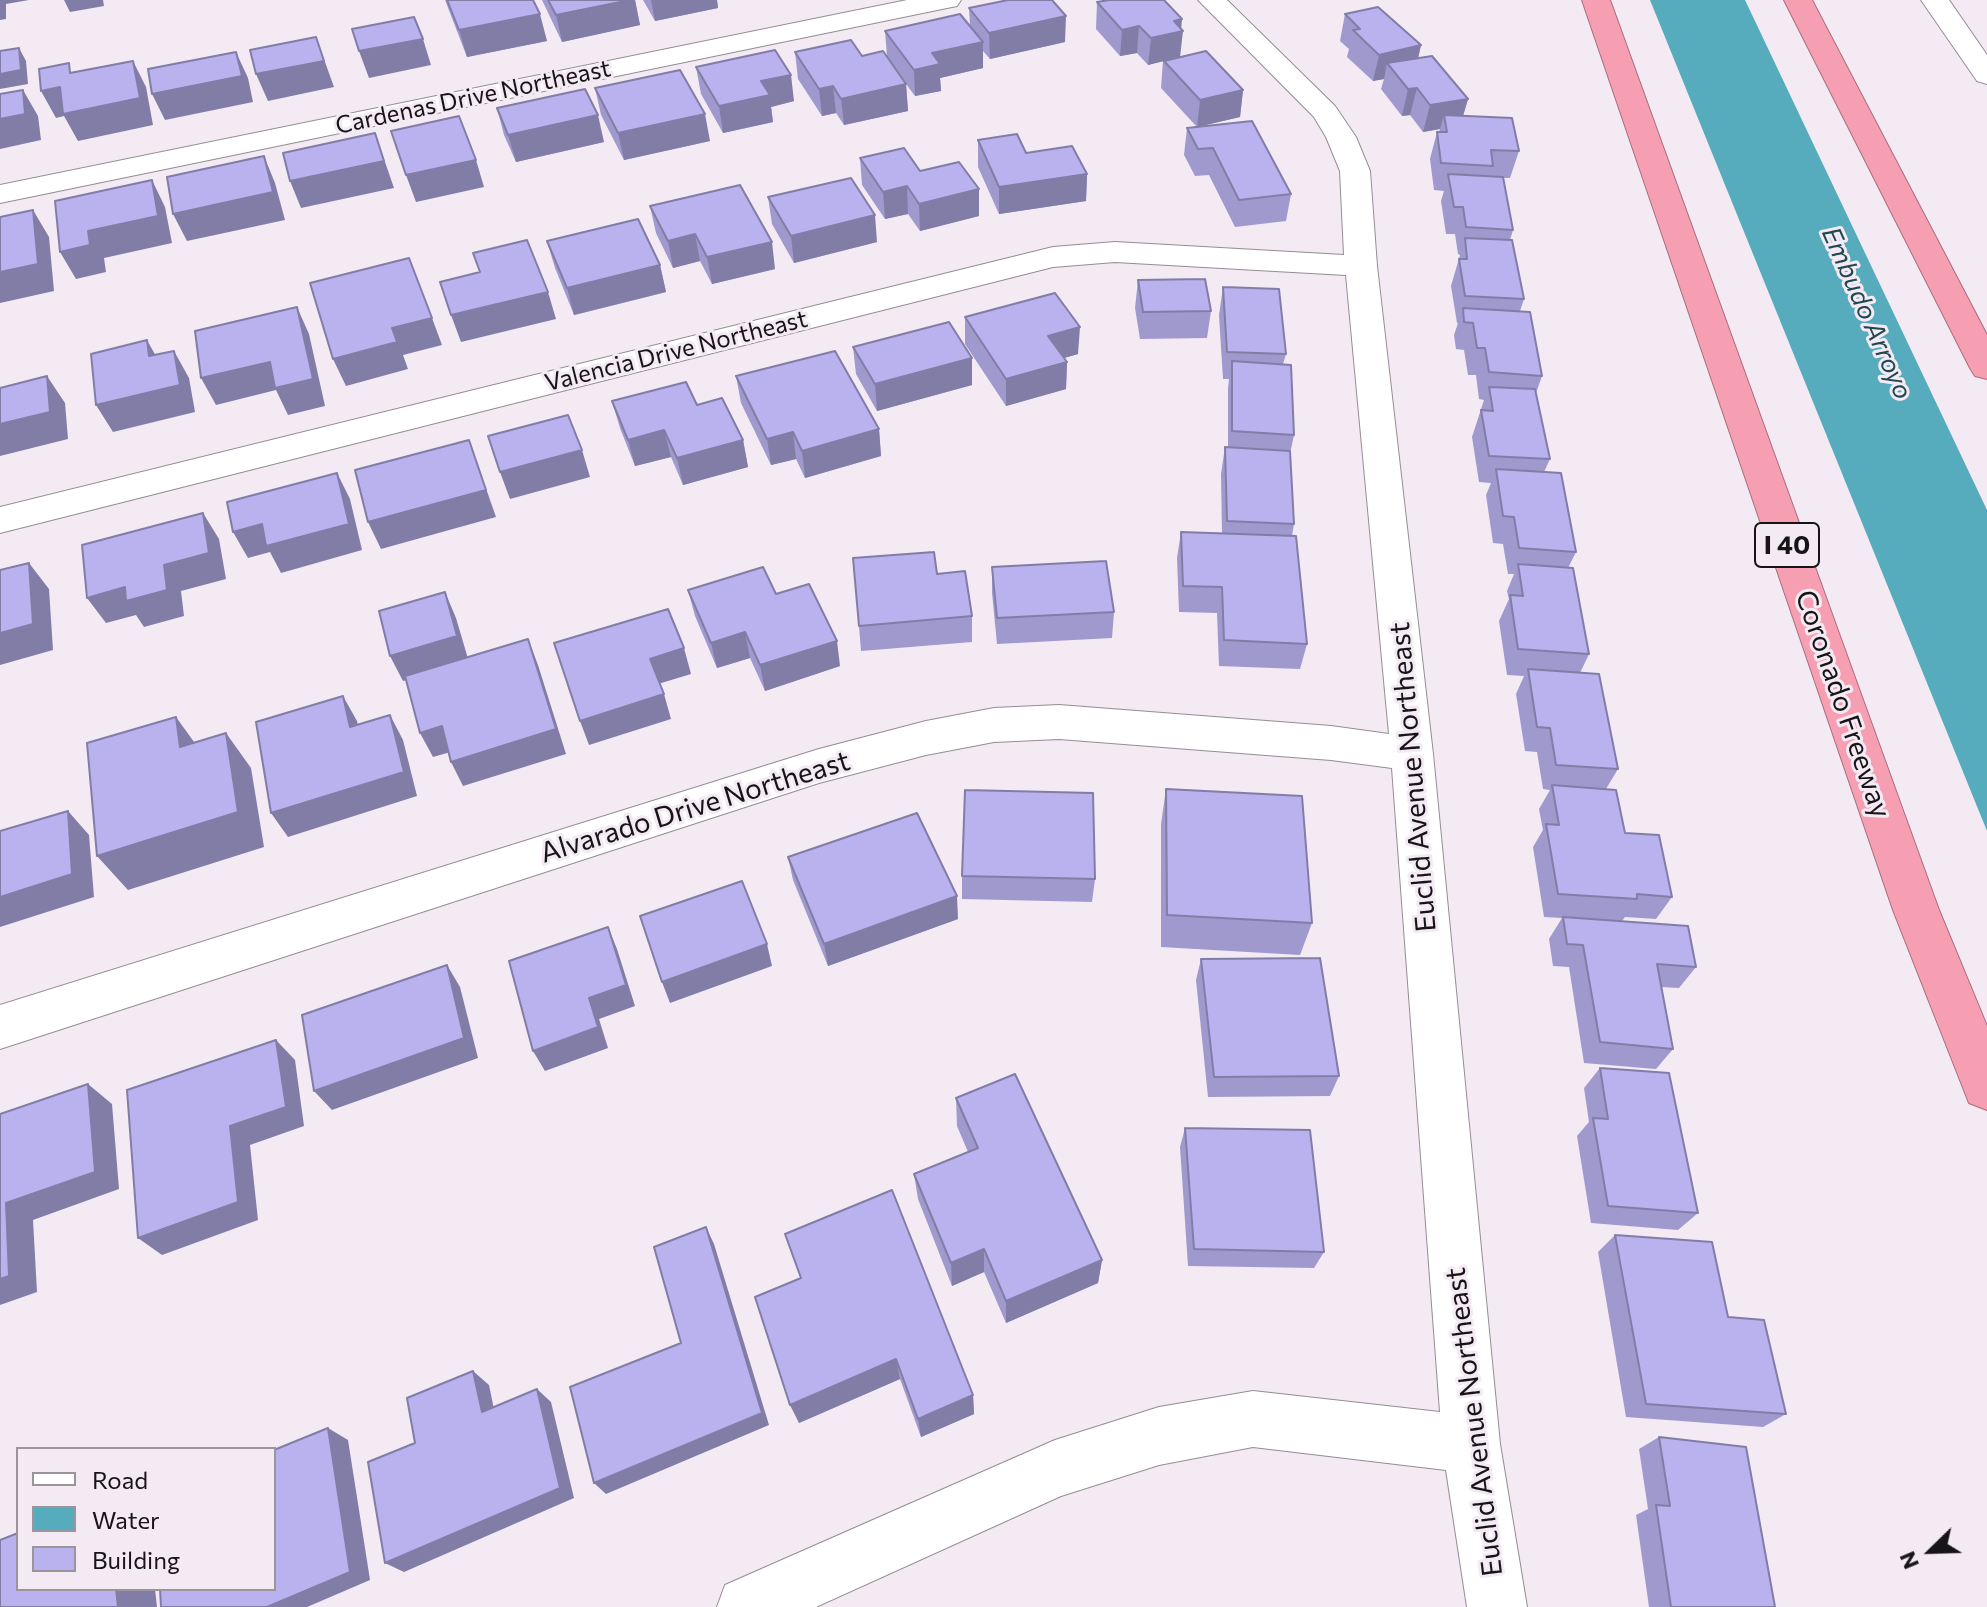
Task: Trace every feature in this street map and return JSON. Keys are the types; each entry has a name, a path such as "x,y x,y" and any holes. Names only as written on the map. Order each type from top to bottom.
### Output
{"highway":[{"name":"Coronado Freeway","path":"1596,0 1916,910 1987,1087"},
{"path":"1798,0 1987,368"}],"street":[{"name":"Cardenas Drive Northeast","path":"0,194 794,18 947,0"},
{"name":"Euclid Avenue Northeast","path":"1212,0 1325,112 1341,137 1355,171 1361,266 1412,754 1471,1444 1497,1607"},
{"path":"1935,0 1987,75"},
{"name":"Valencia Drive Northeast","path":"0,520 1053,257 1115,252 1361,266"},
{"name":"Alvarado Drive Northeast","path":"0,1027 819,766 926,738 994,725 1059,722 1331,743 1412,754"},
{"path":"747,1607 1055,1469 1159,1436 1253,1419 1471,1444"}],"water":[{"name":"Embudo Arroyo","path":"1650,0 1745,0 1987,510 1987,831"}],"building":[{"path":"447,0 533,0 540,14 459,30"},
{"path":"548,0 630,0 556,15"},
{"path":"1008,0 1052,0 1066,16 989,33 969,8"},
{"path":"1164,0 1182,19 1174,21 1183,31 1151,38 1139,26 1122,30 1097,2"},
{"path":"1378,7 1421,45 1379,55 1353,30 1360,29 1345,14"},
{"path":"960,14 983,42 932,53 940,64 914,70 885,31"},
{"path":"414,17 423,39 359,51 352,29"},
{"path":"316,37 324,61 256,74 250,50"},
{"path":"851,40 862,56 883,51 906,84 841,99 833,86 819,89 795,52"},
{"path":"19,48 21,70 0,74 0,51"},
{"path":"775,50 791,75 761,81 770,95 719,106 696,67"},
{"path":"1206,51 1243,90 1200,100 1164,61"},
{"path":"236,52 242,76 152,94 148,69"},
{"path":"1432,56 1468,99 1430,105 1417,88 1408,89 1387,63"},
{"path":"133,61 140,98 63,114 60,87 41,91 39,69 69,63 70,73"},
{"path":"680,70 705,114 618,133 595,88"},
{"path":"585,89 598,115 508,135 497,108"},
{"path":"23,90 25,114 0,119 0,94"},
{"path":"1444,115 1512,118 1519,151 1491,150 1493,166 1441,163 1437,132 1447,132"},
{"path":"459,116 476,160 406,175 391,131"},
{"path":"1252,121 1291,194 1239,200 1213,148 1198,149 1187,128"},
{"path":"375,133 384,161 290,181 283,153"},
{"path":"1017,134 1026,153 1072,146 1087,174 999,187 978,140"},
{"path":"904,148 920,171 959,162 979,189 919,204 907,186 883,192 860,158"},
{"path":"264,156 273,192 173,214 167,177"},
{"path":"1448,174 1503,177 1513,230 1466,227 1463,207 1454,207"},
{"path":"851,178 875,215 791,236 768,197"},
{"path":"152,180 158,216 88,231 90,245 60,252 55,201"},
{"path":"740,185 772,242 707,257 695,234 668,241 650,206"},
{"path":"33,210 38,264 0,272 0,217"},
{"path":"638,219 660,265 567,288 547,241"},
{"path":"1465,238 1512,240 1524,299 1465,296 1459,259 1467,259"},
{"path":"527,240 548,292 451,315 440,282 480,272 473,253"},
{"path":"409,258 432,318 392,328 397,342 333,359 310,283"},
{"path":"1205,279 1211,311 1143,312 1138,280"},
{"path":"1223,287 1279,289 1286,354 1227,352"},
{"path":"1055,293 1080,327 1048,336 1067,362 1006,379 965,317"},
{"path":"297,307 313,379 275,388 270,362 201,378 195,331"},
{"path":"1463,308 1530,312 1542,376 1489,372 1485,348 1477,348 1473,323 1464,322"},
{"path":"949,322 972,358 875,384 853,347"},
{"path":"147,340 149,356 174,351 180,385 96,405 91,354"},
{"path":"835,351 879,429 802,451 793,432 767,439 736,376"},
{"path":"1232,361 1291,365 1294,435 1232,431"},
{"path":"47,376 50,412 0,424 0,388"},
{"path":"686,382 697,405 722,398 743,440 677,458 664,430 628,440 612,401"},
{"path":"1489,387 1535,389 1550,459 1489,456 1481,410 1493,411"},
{"path":"568,415 582,450 500,472 488,436"},
{"path":"469,440 486,490 368,522 355,470"},
{"path":"1225,447 1290,451 1294,524 1227,521"},
{"path":"1496,469 1561,473 1576,552 1519,548 1514,517 1503,516"},
{"path":"337,473 349,524 266,546 262,524 233,532 227,502"},
{"path":"203,513 209,553 164,565 167,590 126,601 125,587 87,598 82,545"},
{"path":"1181,532 1296,536 1307,644 1224,640 1222,587 1183,586"},
{"path":"934,552 937,574 965,571 972,616 859,626 853,558"},
{"path":"1106,561 1114,612 997,618 992,567"},
{"path":"29,563 33,624 0,633 0,570"},
{"path":"1518,564 1573,568 1589,654 1518,649 1510,595 1523,596"},
{"path":"763,567 776,594 809,584 837,641 760,665 745,632 711,643 688,590"},
{"path":"445,592 457,636 390,656 379,611"},
{"path":"668,609 684,648 650,659 664,694 580,721 554,643"},
{"path":"528,639 556,729 451,762 442,726 420,733 405,676"},
{"path":"1528,669 1599,674 1618,769 1556,765 1550,728 1537,727"},
{"path":"343,696 350,727 390,715 404,772 271,813 256,722"},
{"path":"176,717 180,747 226,733 238,812 97,856 87,743"},
{"path":"1552,785 1616,790 1625,833 1659,835 1672,897 1637,894 1637,899 1558,894 1546,824 1559,825"},
{"path":"1166,789 1302,796 1312,923 1167,915"},
{"path":"965,790 1093,793 1095,879 962,876"},
{"path":"68,811 72,874 0,897 0,831"},
{"path":"917,813 957,896 824,944 788,857"},
{"path":"742,881 767,944 662,982 640,916"},
{"path":"1563,917 1688,926 1696,967 1657,964 1673,1049 1600,1042 1583,945 1567,944"},
{"path":"608,927 626,985 589,998 598,1027 533,1051 509,961"},
{"path":"1320,958 1339,1076 1214,1077 1201,959"},
{"path":"447,965 464,1038 314,1091 302,1015"},
{"path":"276,1040 286,1107 230,1126 238,1202 138,1238 127,1090"},
{"path":"1600,1068 1669,1073 1698,1213 1608,1206 1593,1118 1608,1119"},
{"path":"1015,1074 1102,1260 1006,1301 984,1249 951,1263 914,1174 978,1148 956,1098"},
{"path":"88,1084 95,1172 6,1203 9,1276 0,1279 0,1114"},
{"path":"1185,1128 1310,1130 1324,1252 1194,1249"},
{"path":"892,1190 973,1395 918,1419 896,1359 790,1405 755,1297 801,1278 785,1234"},
{"path":"706,1227 762,1413 594,1483 570,1387 681,1343 654,1247"},
{"path":"1615,1235 1712,1242 1728,1317 1764,1320 1786,1414 1646,1404"},
{"path":"473,1371 482,1412 537,1389 560,1488 385,1563 368,1462 415,1443 407,1398"},
{"path":"328,1428 350,1572 267,1607 161,1607 160,1591 276,1591 276,1449"},
{"path":"1659,1437 1746,1447 1775,1607 1671,1607 1656,1505 1670,1506"},
{"path":"16,1534 16,1591 116,1591 118,1607 0,1607 0,1540"}]}
